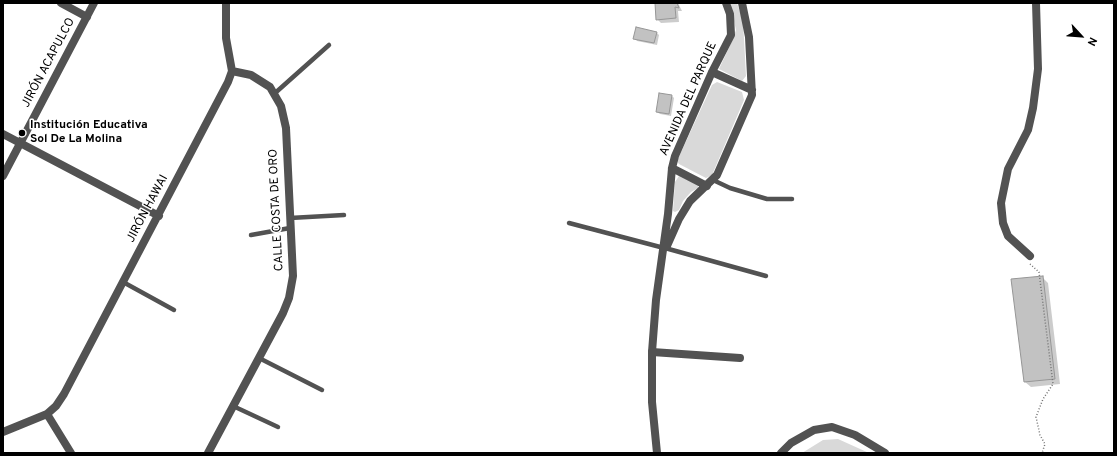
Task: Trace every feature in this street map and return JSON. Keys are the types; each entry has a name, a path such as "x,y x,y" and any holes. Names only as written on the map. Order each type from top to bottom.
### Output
{"street":[{"path":"61,3 87,17"},
{"name":"JIRÓN ACAPULCO","path":"3,176 94,3"},
{"path":"226,3 226,38 232,71"},
{"name":"AVENIDA DEL PARQUE","path":"658,453 652,402 652,352 656,300 664,250 672,168 675,156 712,72 731,35 730,14 726,3"},
{"name":"AVENIDA DEL PARQUE","path":"664,250 679,219 690,202 717,175 752,95 749,37 742,3"},
{"path":"1030,256 1008,236 1003,223 1001,203 1008,169 1028,130 1033,108 1038,69 1036,3"},
{"name":"CALLE COSTA DE ORO","path":"208,453 284,310 290,292 293,264 286,128 280,106 270,87 251,75 232,71"},
{"name":"JIRÓN HAWAI","path":"47,414 56,406 64,394 159,216 228,82 232,71"},
{"path":"712,72 752,90"},
{"path":"3,134 159,216"},
{"path":"672,168 710,183"},
{"path":"652,352 740,358"},
{"path":"3,432 47,414 71,453"},
{"path":"781,453 791,443 814,430 832,427 855,435 885,453"}],"lane":[{"path":"274,94 328,45"},
{"path":"710,183 767,199 792,199"},
{"path":"290,218 344,215"},
{"path":"569,223 664,250 766,276"},
{"path":"251,235 290,228"},
{"path":"123,282 174,310"},
{"path":"259,358 322,390"},
{"path":"233,406 278,427"}],"path":[{"path":"1030,256 1030,265 1039,272 1053,384 1043,399 1036,417 1040,435 1045,444 1042,453"}],"shaded area":[{"path":"730,3 737,3 743,21 746,76 742,81 719,69 736,30"},
{"path":"717,82 742,92 744,100 712,175 706,178 679,164 677,161 712,85"},
{"path":"679,176 698,185 698,188 691,192 683,201 679,210 675,212 673,211 675,182"},
{"path":"838,439 869,453 802,453 823,440"}],"building":[{"path":"655,3 677,3 679,8 675,7 676,18 656,20"},
{"path":"636,27 657,32 654,43 633,39"},
{"path":"659,93 672,95 669,114 656,112"},
{"path":"1043,276 1055,379 1024,382 1011,279"}],"place":[{"name":"Institución Educativa Sol De La Molina","path":"22,133"}]}
